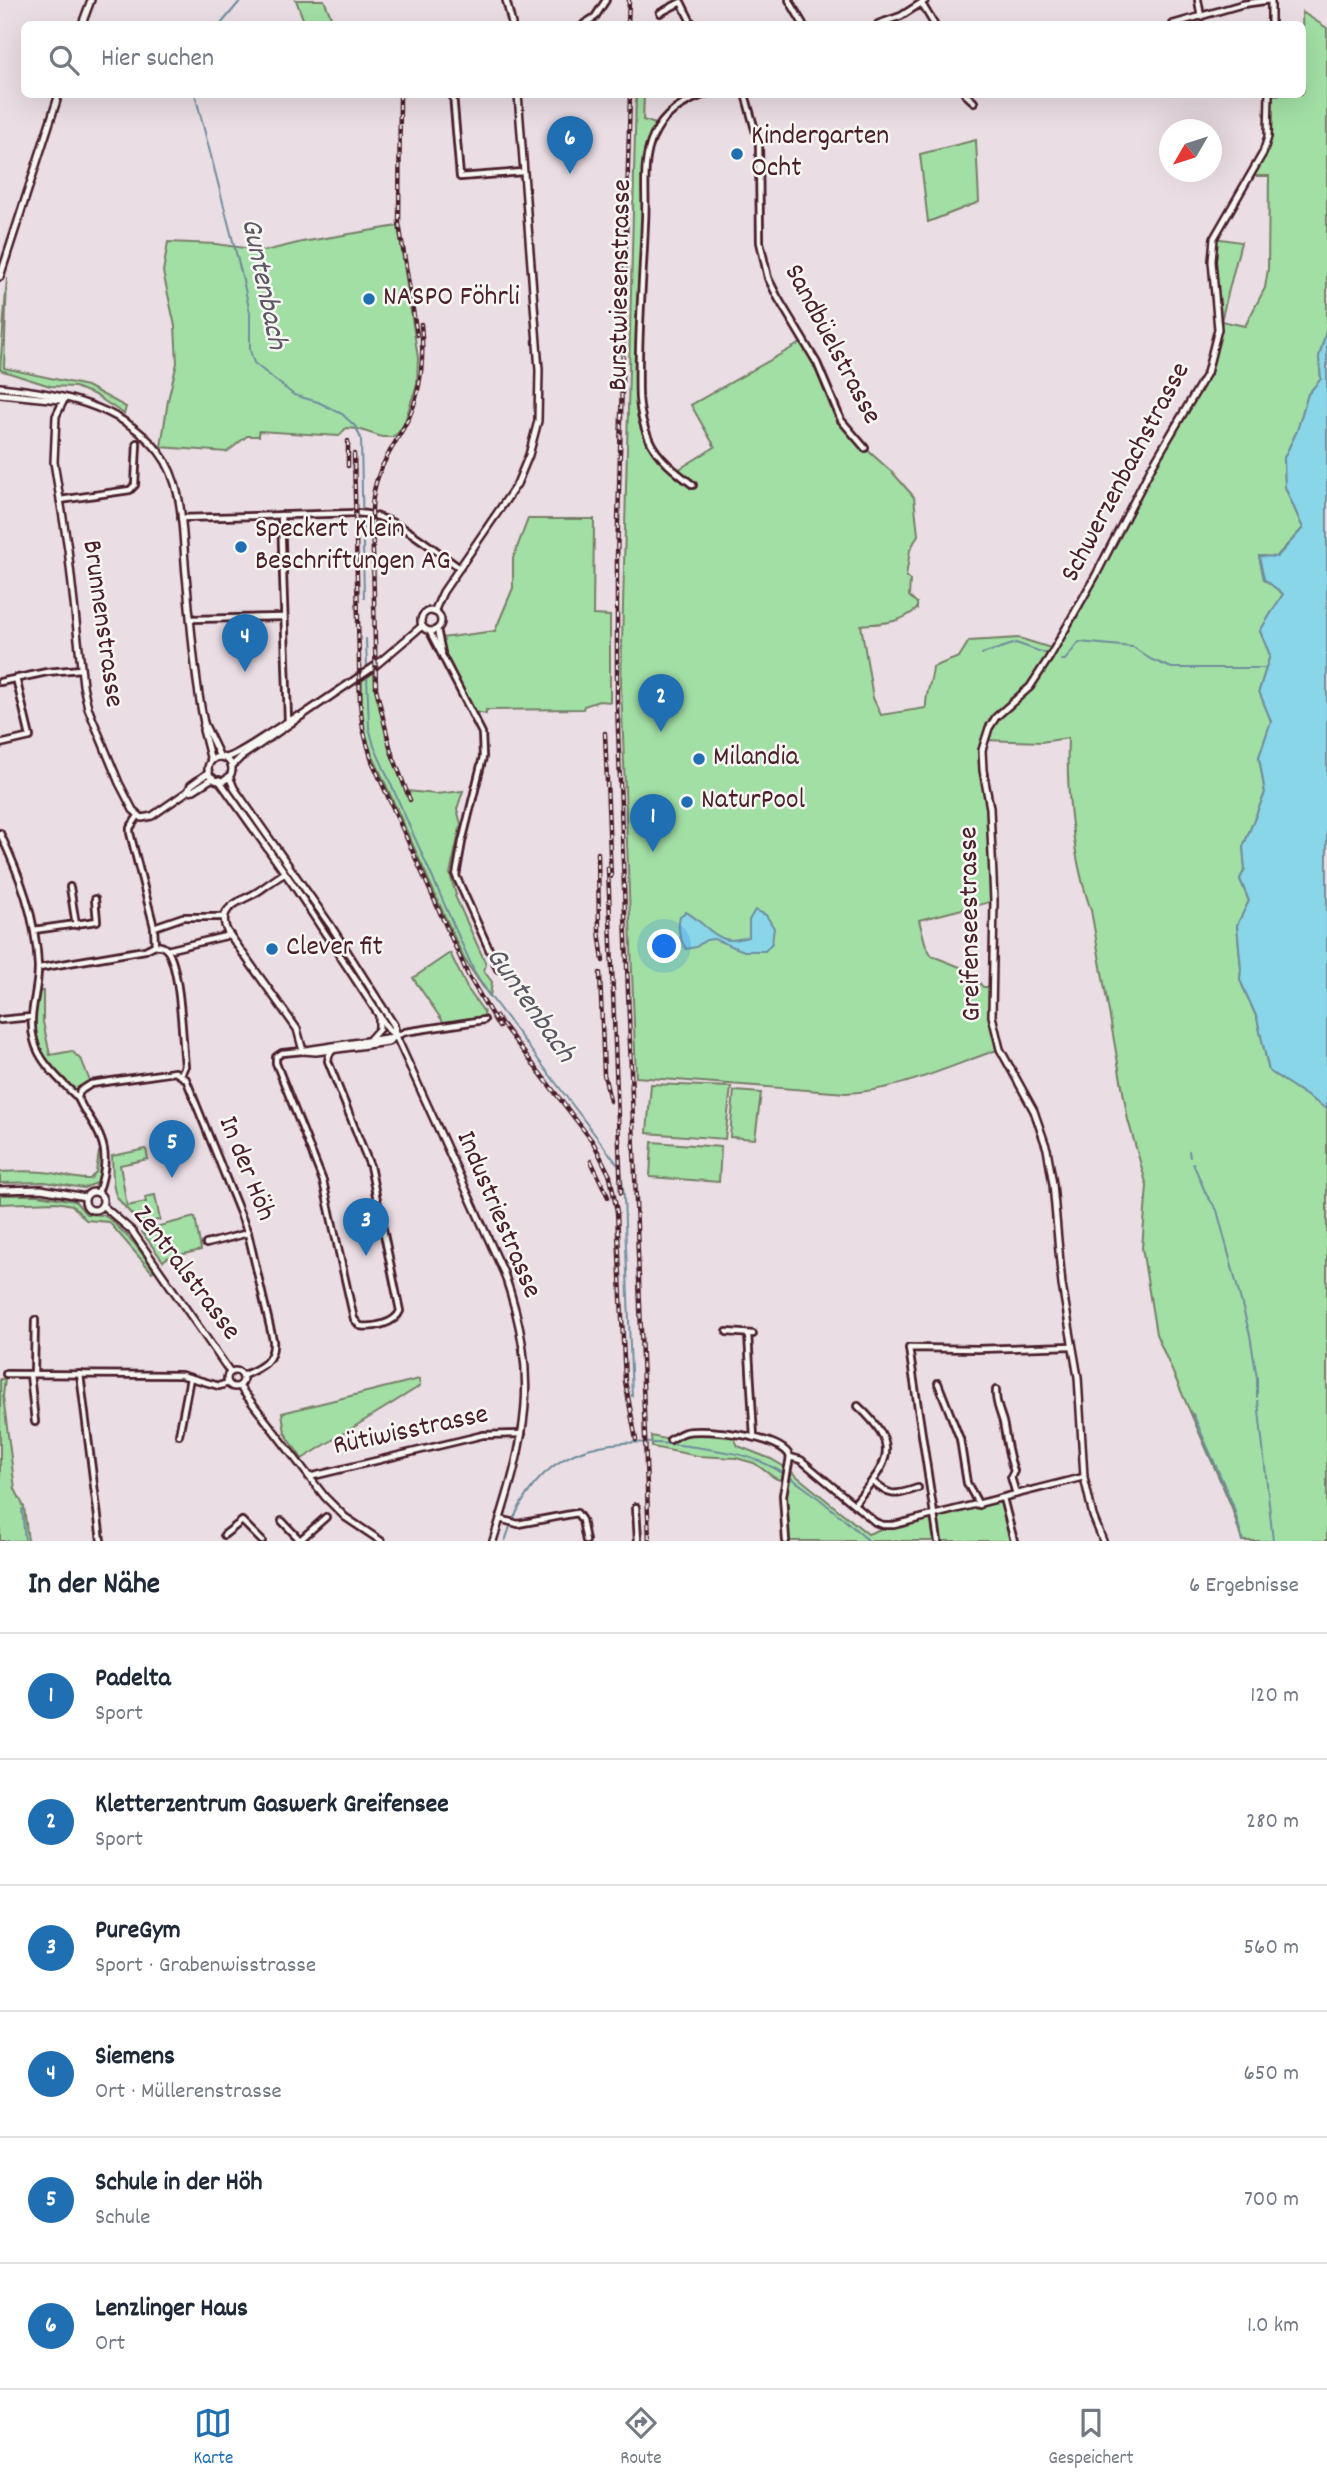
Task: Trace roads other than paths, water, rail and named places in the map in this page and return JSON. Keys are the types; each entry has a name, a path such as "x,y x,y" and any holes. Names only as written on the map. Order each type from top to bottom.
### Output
{"street":[{"path":"83,21 91,0"},
{"path":"506,0 511,21"},
{"path":"589,21 595,17 606,0"},
{"path":"789,0 801,21"},
{"path":"1198,0 1201,17"},
{"path":"1184,21 1244,4 1271,0 1271,21"},
{"path":"660,13 681,2 690,21"},
{"path":"887,21 924,2 933,21"},
{"path":"0,277 58,98"},
{"path":"453,98 460,177 523,172"},
{"path":"434,612 440,597 517,484 529,455 538,421 539,370 518,98"},
{"name":"Burstwiesenstrasse","path":"693,485 663,459 650,441 641,415 639,379 646,170 650,144 659,125 671,112 696,98"},
{"name":"Sandbüelstrasse","path":"747,98 760,144 760,242 768,278 817,363 841,420 864,449"},
{"path":"970,98 974,102"},
{"name":"Schwerzenbachstrasse","path":"984,740 996,717 1030,687 1049,658 1096,575 1151,468 1203,382 1213,355 1218,329 1212,261 1214,239 1257,164 1268,137 1269,98"},
{"path":"0,387 46,392 104,411 148,440 161,454 171,472 181,518 203,730 214,777"},
{"path":"0,394 65,398"},
{"name":"Brunnenstrasse","path":"65,398 57,412 54,462 68,549 85,697 123,793 138,816"},
{"path":"49,399 57,412"},
{"path":"60,500 130,490 135,485 137,443"},
{"path":"181,518 368,514 392,522 460,568"},
{"path":"281,515 288,720 283,730"},
{"path":"155,945 155,927 130,833 138,816 148,817 188,791 191,785 214,777 229,776 232,766 241,757 372,668 422,626 422,616 428,612 434,612 441,620 434,630"},
{"path":"191,619 284,617"},
{"path":"422,626 434,630"},
{"path":"434,630 442,654 478,722 483,741 483,757 456,876 498,969"},
{"path":"0,682 47,672 81,669"},
{"path":"0,744 30,737 16,678"},
{"path":"211,761 238,753 288,720 307,712"},
{"path":"204,723 223,757 232,766"},
{"name":"Greifenseestrasse","path":"984,740 982,761 990,807 995,901 992,1016 1000,1049 1034,1111 1047,1149 1062,1284 1078,1377 1084,1477 1093,1516 1103,1541"},
{"name":"Industriestrasse","path":"229,776 234,788 331,926 394,1025 396,1036 512,1296 523,1338 526,1406 516,1468 503,1520 493,1541"},
{"name":"Industriestrasse","path":"214,777 285,873 388,1029 396,1036"},
{"path":"0,833 24,887 34,930 38,968 31,1017 34,1041 43,1059 78,1097 80,1104 96,1125 101,1137 105,1166 98,1193"},
{"path":"155,927 183,917 223,917 236,902 256,893 285,873"},
{"path":"70,887 76,925"},
{"path":"34,930 97,921 95,899"},
{"path":"223,917 230,935 297,1028 303,1051"},
{"path":"38,968 145,950 155,945 167,950 230,935"},
{"path":"78,1097 80,1091 91,1084 175,1072 181,1074 185,1066 176,985 167,950"},
{"path":"370,1039 379,1029 379,1015"},
{"path":"0,1020 31,1017"},
{"path":"335,1048 328,1061 370,1166 400,1308 398,1317 393,1320 367,1327 359,1326 356,1322 323,1181 276,1063 276,1057 282,1053 484,1020"},
{"path":"303,1051 316,1052 388,1042 396,1036"},
{"name":"In der Höh","path":"181,1074 192,1093 248,1233 274,1350 265,1364 242,1376"},
{"path":"0,1190 41,1189 85,1197 92,1192 103,1197 102,1205 97,1210 90,1209 85,1204 85,1197"},
{"name":"Zentralstrasse","path":"102,1205 132,1231 230,1372"},
{"path":"206,1244 248,1233"},
{"path":"35,1320 32,1374 35,1422"},
{"path":"727,1332 750,1334 754,1437"},
{"path":"938,1541 909,1348 1072,1346"},
{"path":"236,1370 242,1376 243,1380 239,1386 234,1387 228,1383 230,1372 236,1370"},
{"path":"6,1374 181,1375 219,1386 228,1383"},
{"path":"80,1374 101,1541"},
{"path":"179,1435 190,1378"},
{"path":"938,1383 960,1439 967,1483 979,1505"},
{"path":"239,1386 335,1508 381,1541"},
{"path":"996,1390 997,1410 1002,1419 1006,1450 1014,1471 1012,1477 1016,1494"},
{"path":"854,1503 886,1460 885,1439 874,1422 858,1406"},
{"path":"670,1440 685,1432 754,1437 789,1452 783,1495 786,1541"},
{"name":"Rütiwisstrasse","path":"309,1477 483,1435 523,1434"},
{"path":"790,1457 801,1460 875,1522 883,1525 894,1525 979,1505 1084,1477"},
{"path":"872,1481 891,1494 918,1488"},
{"path":"1003,1498 1014,1541"},
{"path":"636,1507 638,1541"},
{"path":"503,1520 515,1524 575,1513 582,1520 586,1541"},
{"path":"282,1521 300,1541 326,1517"},
{"path":"224,1535 242,1521 262,1541"}],"water":[{"path":"1327,328 1327,1109 1269,1071 1257,1018 1240,980 1237,925 1249,901 1240,879 1245,869 1243,847 1265,793 1259,757 1271,721 1259,691 1270,655 1260,631 1283,594 1264,579 1259,556 1277,557 1303,528 1285,487 1284,458 1297,431 1308,394 1321,379 1319,357"},
{"path":"755,910 766,915 774,928 772,943 765,951 744,951 714,939 686,949 682,941 679,920 686,912 719,937 731,940 749,937 749,920"}],"waterway":[{"name":"Guntenbach","path":"224,21 241,0"},
{"name":"Guntenbach","path":"196,98 243,280 250,313 250,350 254,363 294,395 318,402 342,414 356,427 361,439 364,598"},
{"name":"Guntenbach","path":"366,639 367,669"},
{"path":"1061,660 1065,660 1079,642 1133,647 1150,659 1172,668 1265,668"},
{"path":"982,654 1016,643 1047,654"},
{"name":"Guntenbach","path":"367,675 369,727 374,746 474,971 621,1169 632,1396"},
{"path":"1189,1151 1190,1157"},
{"path":"1193,1163 1206,1194 1217,1210 1250,1335 1257,1378 1257,1397"},
{"path":"1258,1401 1273,1541"},
{"path":"1193,1414 1233,1505 1243,1541"},
{"path":"505,1541 518,1509 534,1485 553,1466 574,1454 599,1446 626,1443 688,1446 757,1460 807,1489 869,1541"},
{"path":"22,1509 25,1541"}],"railway":[{"path":"628,21 629,0"},
{"path":"400,98 399,223 417,335"},
{"path":"630,98 617,559 617,703 649,1541"},
{"path":"410,800 391,751 376,688 372,509 380,471 410,415 420,382 421,324"},
{"path":"348,441 348,466"},
{"path":"354,454 360,703 363,729 372,761 468,975 499,1027"},
{"path":"605,733 611,877"},
{"path":"598,853 599,931 603,961"},
{"path":"608,868 621,1193"},
{"path":"600,973 604,1074 610,1101"},
{"path":"496,1016 593,1142 610,1176 617,1212 625,1381 636,1440"},
{"path":"591,1161 608,1197"}],"place":[{"name":"Kindergarten Ocht","path":"737,154"},
{"name":"Lenzlinger Haus","path":"570,174"},
{"name":"NASPO Föhrli","path":"369,299"},
{"name":"Speckert Klein Beschriftungen AG","path":"241,547"},
{"name":"Siemens","path":"245,672"},
{"name":"Kletterzentrum Gaswerk Greifensee","path":"661,732"},
{"name":"Milandia","path":"699,759"},
{"name":"NaturPool","path":"687,802"},
{"name":"Padelta","path":"653,852"},
{"name":"Clever fit","path":"272,949"},
{"name":"Schule in der Höh","path":"172,1178"},
{"name":"PureGym","path":"366,1256"}]}
